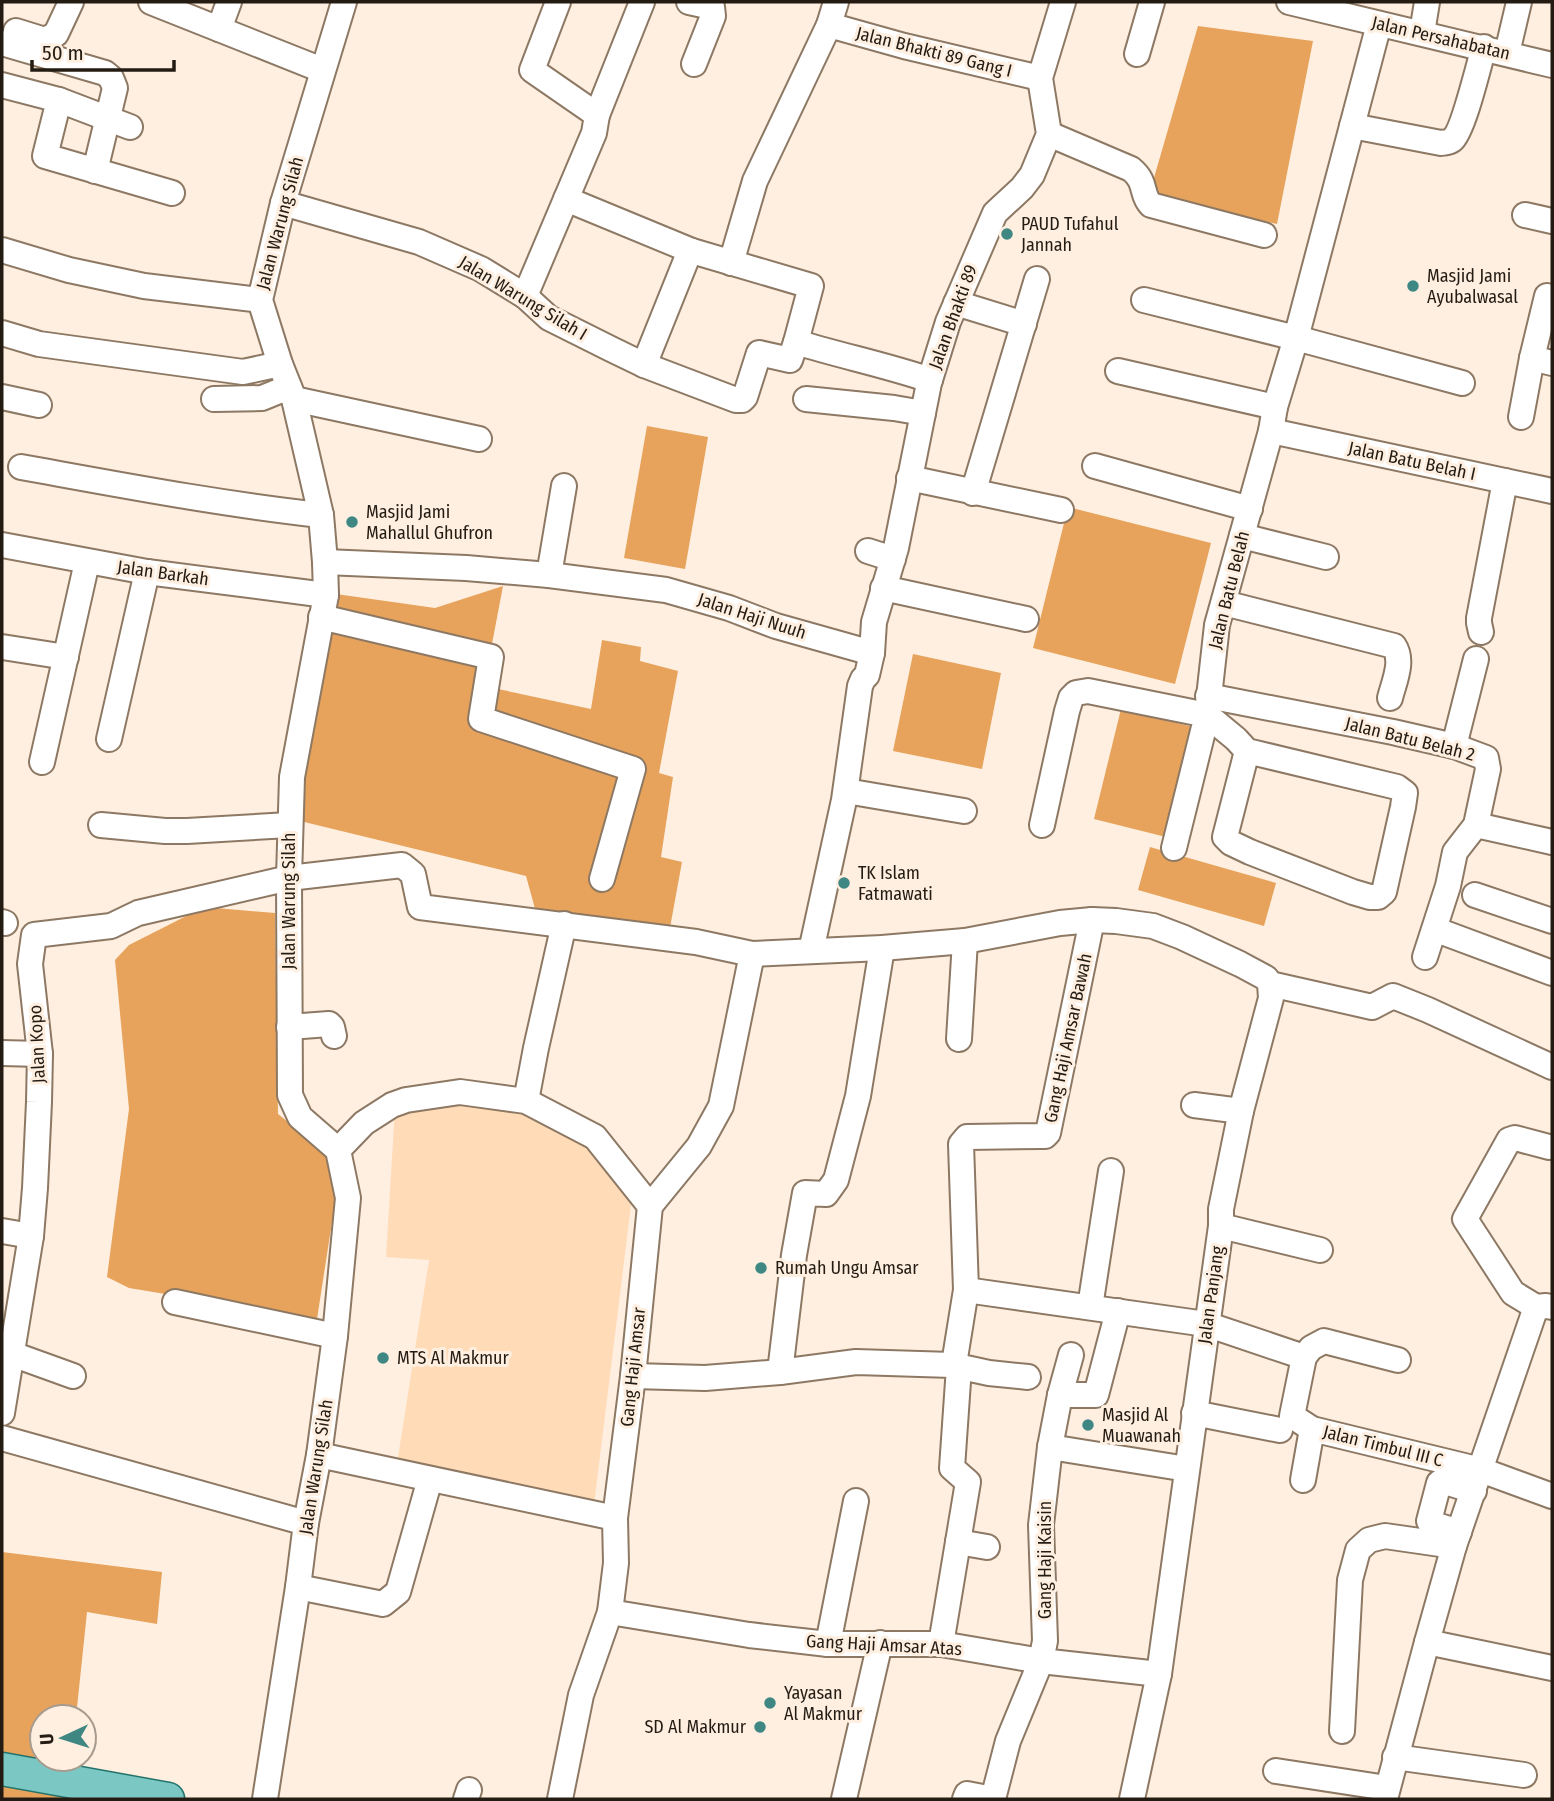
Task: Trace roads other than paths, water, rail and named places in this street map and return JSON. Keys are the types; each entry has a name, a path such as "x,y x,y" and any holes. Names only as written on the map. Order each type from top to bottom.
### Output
{"main road":[{"path":"2,1769 168,1799"},
{"path":"2,1787 75,1799"}],"street":[{"path":"2,27 45,40 56,34 71,2"},
{"path":"150,2 322,70"},
{"path":"219,29 229,2"},
{"name":"Jalan Warung Silah","path":"265,1799 306,1523 319,1455 335,1336 348,1198 338,1150 300,1117 290,1095 289,825 292,777 323,606 325,562 321,514 288,383 260,300 283,203 344,2"},
{"path":"558,2 532,70 597,115"},
{"path":"525,296 594,133 597,115 642,2"},
{"path":"1063,2 1040,78 1049,134 1131,169 1143,182 1147,202 1151,205 1264,235"},
{"path":"1137,54 1152,2"},
{"name":"Jalan Persahabatan","path":"1289,2 1344,9 1380,24 1552,65"},
{"path":"1422,33 1427,2"},
{"path":"1352,127 1441,143 1454,138 1519,2"},
{"path":"694,64 713,16 705,4"},
{"path":"730,263 755,181 833,13"},
{"name":"Jalan Bhakti 89 Gang I","path":"833,13 904,46 1040,78"},
{"name":"Jalan Batu Belah","path":"1174,848 1207,705 1217,625 1380,24"},
{"path":"2,43 105,73 111,78 115,88 118,123 95,171"},
{"path":"2,85 60,100 118,123"},
{"path":"60,100 45,156 173,193"},
{"name":"Jalan Bhakti 89","path":"872,653 874,622 893,559 930,380 948,322 995,213 1032,175 1049,134"},
{"path":"566,199 692,251 811,286 796,342 930,380"},
{"name":"Jalan Warung Silah I","path":"283,203 419,242 481,269 525,296 549,317 644,365 736,400 745,397 760,354 790,360 796,342"},
{"path":"1525,215 1552,222"},
{"path":"2,250 69,270 144,286 260,300"},
{"path":"644,365 692,251"},
{"path":"974,492 1037,279"},
{"path":"1521,417 1542,360 1547,296"},
{"path":"1144,299 1462,383"},
{"path":"956,303 1024,324"},
{"path":"2,333 39,344 243,372 480,439"},
{"name":"Jalan Batu Belah I","path":"1118,371 1504,488 1552,491"},
{"path":"214,399 262,398 288,383"},
{"path":"2,397 39,405"},
{"path":"806,399 923,413"},
{"path":"1095,466 1250,509"},
{"path":"21,467 166,493 321,514"},
{"path":"909,478 1061,510"},
{"path":"549,575 564,486"},
{"path":"1481,632 1479,618 1504,488"},
{"path":"1242,536 1326,557"},
{"name":"Jalan Barkah","path":"2,545 323,606 491,657 481,719 633,769 602,878"},
{"path":"868,551 893,559"},
{"path":"42,762 87,562"},
{"name":"Jalan Haji Nuuh","path":"325,562 466,568 549,575 666,590 872,653"},
{"path":"109,739 147,572"},
{"path":"883,587 1026,619"},
{"path":"1224,603 1394,646 1397,648 1399,663 1391,698"},
{"path":"2,647 66,657"},
{"path":"811,951 846,791 860,686 867,675 872,653"},
{"path":"1454,746 1476,659"},
{"name":"Jalan Batu Belah 2","path":"1042,825 1067,711 1076,693 1088,691 1207,705 1393,732 1454,746 1486,758 1488,769 1476,825 1455,852 1448,886 1425,957"},
{"path":"1207,705 1247,751 1402,789 1405,793 1403,807 1384,892 1378,897 1370,897 1231,843 1226,837 1227,829 1247,751"},
{"path":"846,791 964,811"},
{"path":"101,825 187,831 289,825"},
{"path":"1476,825 1552,842"},
{"path":"289,878 402,865 413,874 421,907 696,942 752,954 965,941 1059,923 1092,920 1153,926 1240,964 1266,978 1270,984 1372,1007 1393,996 1552,1067"},
{"name":"Jalan Kopo","path":"3,1402 31,1236 38,1138 40,1054 30,964 34,935 111,926 138,913 289,878"},
{"path":"1475,895 1552,921"},
{"name":"Gang Haji Amsar Bawah","path":"958,1542 968,1482 953,1468 956,1363 966,1290 961,1144 967,1137 1045,1136 1048,1133 1092,920"},
{"path":"526,1101 564,924"},
{"path":"1442,932 1552,973"},
{"path":"959,1039 965,941"},
{"path":"780,1372 794,1255 805,1193 826,1194 836,1180 858,1097 882,948"},
{"path":"338,1150 364,1123 391,1105 406,1100 460,1092 526,1101 595,1137 650,1206 699,1146 721,1106 752,954"},
{"name":"Jalan Panjang","path":"1132,1799 1159,1674 1221,1226 1221,1209 1241,1111 1271,998 1270,984"},
{"path":"289,1027 329,1024 334,1036"},
{"path":"2,1053 40,1054"},
{"path":"1194,1105 1241,1111"},
{"path":"1276,1771 1386,1793 1457,1539 1544,1307 1513,1293 1465,1219 1509,1140 1516,1138 1549,1147"},
{"path":"1090,1307 1111,1171"},
{"name":"Gang Haji Amsar","path":"559,1799 581,1695 610,1612 617,1563 615,1518 650,1206"},
{"path":"1221,1226 1320,1250"},
{"path":"2,1231 31,1236"},
{"path":"966,1290 1206,1324 1304,1357 1311,1348 1324,1341 1398,1360"},
{"path":"175,1302 335,1336"},
{"path":"1060,1395 1096,1395 1118,1311"},
{"path":"12,1354 73,1376"},
{"name":"Gang Haji Kaisin","path":"965,1799 967,1794 993,1799 1008,1741 1041,1661 1045,1641 1041,1525 1050,1447 1071,1355"},
{"name":"Jalan Timbul III C","path":"1304,1357 1292,1416 1312,1429 1477,1480 1552,1496"},
{"path":"633,1376 705,1378 856,1362 956,1363 989,1373 1028,1377"},
{"path":"1194,1413 1280,1430"},
{"path":"1303,1480 1312,1429"},
{"path":"2,1438 306,1523"},
{"path":"1050,1447 1187,1469"},
{"path":"319,1455 615,1518"},
{"path":"298,1587 383,1604 398,1592 430,1479"},
{"path":"1457,1539 1429,1521 1439,1483 1477,1480"},
{"path":"828,1644 856,1501"},
{"path":"1342,1731 1350,1580 1358,1550 1369,1540 1385,1536 1457,1539"},
{"path":"941,1644 958,1542 988,1546"},
{"name":"Gang Haji Amsar Atas","path":"610,1612 749,1635 828,1644 941,1644 1041,1661 1159,1674"},
{"path":"1427,1642 1552,1668"},
{"path":"844,1799 880,1643"},
{"path":"1395,1757 1524,1775"}],"place":[{"name":"PAUD Tufahul Jannah","path":"1007,234"},
{"name":"Masjid Jami Ayubalwasal","path":"1413,286"},
{"name":"Masjid Jami Mahallul Ghufron","path":"352,522"},
{"name":"TK Islam Fatmawati","path":"844,883"},
{"name":"Rumah Ungu Amsar","path":"761,1268"},
{"name":"MTS Al Makmur","path":"383,1358"},
{"name":"Masjid Al Muawanah","path":"1088,1425"},
{"name":"Yayasan Al Makmur","path":"770,1703"},
{"name":"SD Al Makmur","path":"760,1727"}]}
